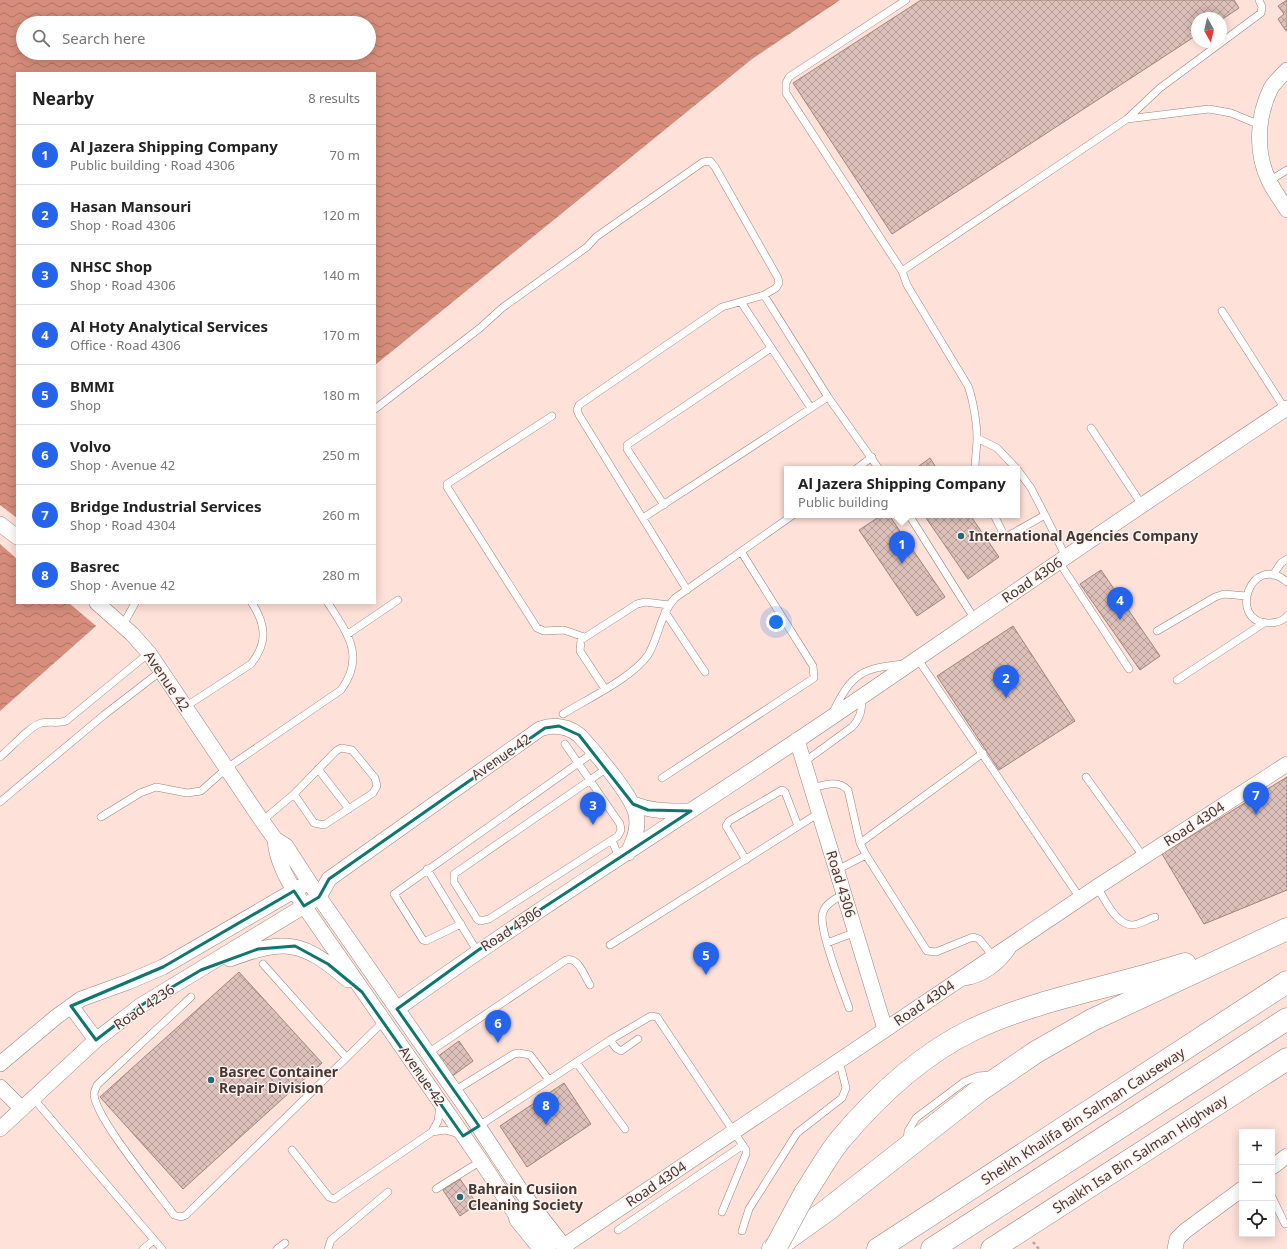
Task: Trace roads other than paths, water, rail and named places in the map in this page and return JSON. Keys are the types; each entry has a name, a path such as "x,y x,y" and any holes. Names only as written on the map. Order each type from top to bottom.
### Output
{"highway":[{"path":"774,1249 805,1193 839,1141 885,1092 913,1068 971,1031 1032,1007 1211,956 1287,925"},
{"path":"774,1249 826,1211 999,1076 1036,1052 1086,1024 1287,929"},
{"name":"Sheikh Khalifa Bin Salman Causeway","path":"878,1249 1287,982"},
{"name":"Sheikh Khalifa Bin Salman Causeway","path":"932,1249 1287,1019"},
{"name":"Shaikh Isa Bin Salman Highway","path":"992,1249 1287,1059"},
{"path":"520,1218 559,1248"}],"street":[{"path":"1287,70 1272,87 1263,111 1260,125 1260,153 1269,181 1287,210"},
{"name":"Road 4306","path":"397,1008 477,951 830,718 974,618 1286,408"},
{"path":"0,524 16,536"},
{"name":"Avenue 42","path":"98,604 123,625 149,653 262,821 275,839 286,846 319,897 479,1126 559,1248"},
{"path":"561,720 580,735 607,768 633,804 637,826 635,838 623,856"},
{"name":"Avenue 42","path":"304,906 319,897 329,879 540,730 561,720"},
{"name":"Road 4306","path":"797,740 885,1029"},
{"name":"Road 4304","path":"559,1248 1143,856 1287,764"},
{"path":"633,804 648,810 663,812 691,811"},
{"name":"Avenue 42","path":"275,839 276,851 294,890 304,906 362,992 384,1021 520,1218 534,1249"},
{"name":"Avenue 42","path":"294,890 310,881 329,879"},
{"name":"Road 4236","path":"0,1064 71,1006 88,996 128,982 163,967 294,890"},
{"name":"Road 4236","path":"0,1129 96,1040 140,1006 304,906"},
{"path":"201,970 258,949 278,946 295,946 313,954 328,964 362,992"},
{"path":"71,1006 96,1040"},
{"path":"0,1087 21,1108"},
{"path":"463,1136 479,1126"},
{"path":"1275,1165 1287,1156"},
{"path":"1175,1249 1177,1239 1185,1231 1239,1191"}],"lane":[{"path":"906,0 789,77 785,88 787,97 902,271 907,285 968,386 971,394 977,438 975,466"},
{"path":"902,271 1127,119 1160,88 1261,14 1262,7 1259,0"},
{"path":"1127,119 1209,109 1231,113 1260,125"},
{"path":"376,408 480,328 502,308 587,247 596,237 703,162 710,161 715,166 778,278 779,283 776,288 764,295 722,307 579,405 577,410 579,416 687,590"},
{"path":"1269,181 1287,170"},
{"path":"764,295 828,397 877,466"},
{"path":"741,302 811,408"},
{"path":"1222,310 1286,408"},
{"path":"664,504 627,449 627,445 771,348"},
{"path":"643,518 828,397"},
{"path":"552,416 447,484 447,487 537,628 544,631 564,630 584,637"},
{"path":"1091,428 1142,506"},
{"path":"977,438 997,448 1014,466"},
{"path":"860,466 872,457"},
{"path":"1020,473 1031,488 1045,515 1062,559 1129,669"},
{"path":"996,518 1003,533 1008,536 1045,515"},
{"path":"561,720 640,665 649,654 669,604 789,518"},
{"path":"910,518 974,618"},
{"path":"662,778 814,678 813,666 742,553"},
{"path":"1273,575 1281,563 1287,559"},
{"path":"1286,619 1274,623 1264,623 1256,619 1250,613 1246,605 1246,596 1249,587 1255,580 1263,576 1273,575 1282,578 1287,582"},
{"path":"1157,631 1215,597 1224,594 1246,596"},
{"path":"348,634 398,600"},
{"path":"605,689 580,651 580,643 584,637 637,604 646,602 669,604"},
{"path":"123,625 134,604"},
{"path":"185,708 251,664 259,654 263,643 263,631 261,620 253,604"},
{"path":"101,817 140,793 156,787 187,793 201,791 227,768 341,690 347,682 353,660 348,634 329,604"},
{"path":"665,612 705,672"},
{"path":"1177,680 1264,623"},
{"path":"0,757 36,725 46,723 56,724 66,721 149,653"},
{"path":"830,718 844,689 855,678 868,670 880,666 913,661 983,753 1080,898"},
{"path":"0,802 104,715 161,671"},
{"path":"804,762 857,722 861,714 862,696"},
{"path":"565,744 578,764 590,781 620,824 621,830 618,836 484,921 477,919 454,882 454,874 590,781 607,768"},
{"path":"262,821 294,794 336,751 346,748 352,750 375,778 377,786 373,793 328,824 314,823 294,794"},
{"path":"461,924 426,941 422,940 395,898 394,894 396,891 594,752"},
{"path":"860,843 983,753"},
{"path":"318,769 349,809"},
{"path":"1086,776 1143,856"},
{"path":"812,788 836,783 844,786 849,794 860,843 866,855 928,951 936,952 973,937 979,939 993,956"},
{"path":"746,860 726,826 729,820 782,790 785,792 798,826"},
{"path":"610,945 820,813"},
{"path":"612,840 623,856"},
{"path":"837,870 866,855"},
{"path":"427,869 477,951"},
{"path":"1097,887 1118,918 1126,924 1135,924 1155,916"},
{"path":"844,894 825,907 822,913 822,923 827,943 849,1008"},
{"path":"827,943 856,932"},
{"path":"951,984 968,982 984,976 998,966 1010,954 1019,940"},
{"path":"428,1053 566,960 572,959 576,962 590,986"},
{"path":"263,964 346,1057"},
{"path":"191,997 97,1085 94,1094 114,1135 177,1217 186,1215 384,1021"},
{"path":"479,1126 610,1040 651,1016 657,1017 743,1145 746,1154 722,1212"},
{"path":"610,1040 621,1051 638,1039"},
{"path":"454,1090 519,1053 530,1055 549,1080"},
{"path":"742,1231 749,1209 798,1133 842,1098 846,1088 838,1060"},
{"path":"576,1062 625,1129"},
{"path":"33,1098 162,1249"},
{"path":"432,1132 438,1121 440,1102"},
{"path":"292,1150 329,1196 334,1199 432,1132 445,1130 463,1136"},
{"path":"618,1230 743,1145"},
{"path":"436,1189 481,1161"},
{"path":"328,1249 331,1240 388,1192"},
{"path":"1274,1201 1286,1226"},
{"path":"143,1249 154,1240"},
{"path":"277,1249 285,1243"}],"water":[{"path":"0,0 840,0 752,59 376,364 376,72 16,72 16,517 0,505"},
{"path":"0,544 16,558 16,604 70,604 96,626 0,711"}],"place":[{"name":"International Agencies Company","path":"961,536"},
{"name":"Al Jazera Shipping Company","path":"902,564"},
{"name":"Al Hoty Analytical Services","path":"1120,620"},
{"name":"Hasan Mansouri","path":"1006,698"},
{"name":"Bridge Industrial Services","path":"1256,815"},
{"name":"NHSC Shop","path":"593,825"},
{"name":"BMMI","path":"706,975"},
{"name":"Volvo","path":"498,1043"},
{"name":"Basrec Container Repair Division","path":"211,1080"},
{"name":"Basrec","path":"546,1125"},
{"name":"Bahrain Cusiion Cleaning Society","path":"460,1197"}]}
